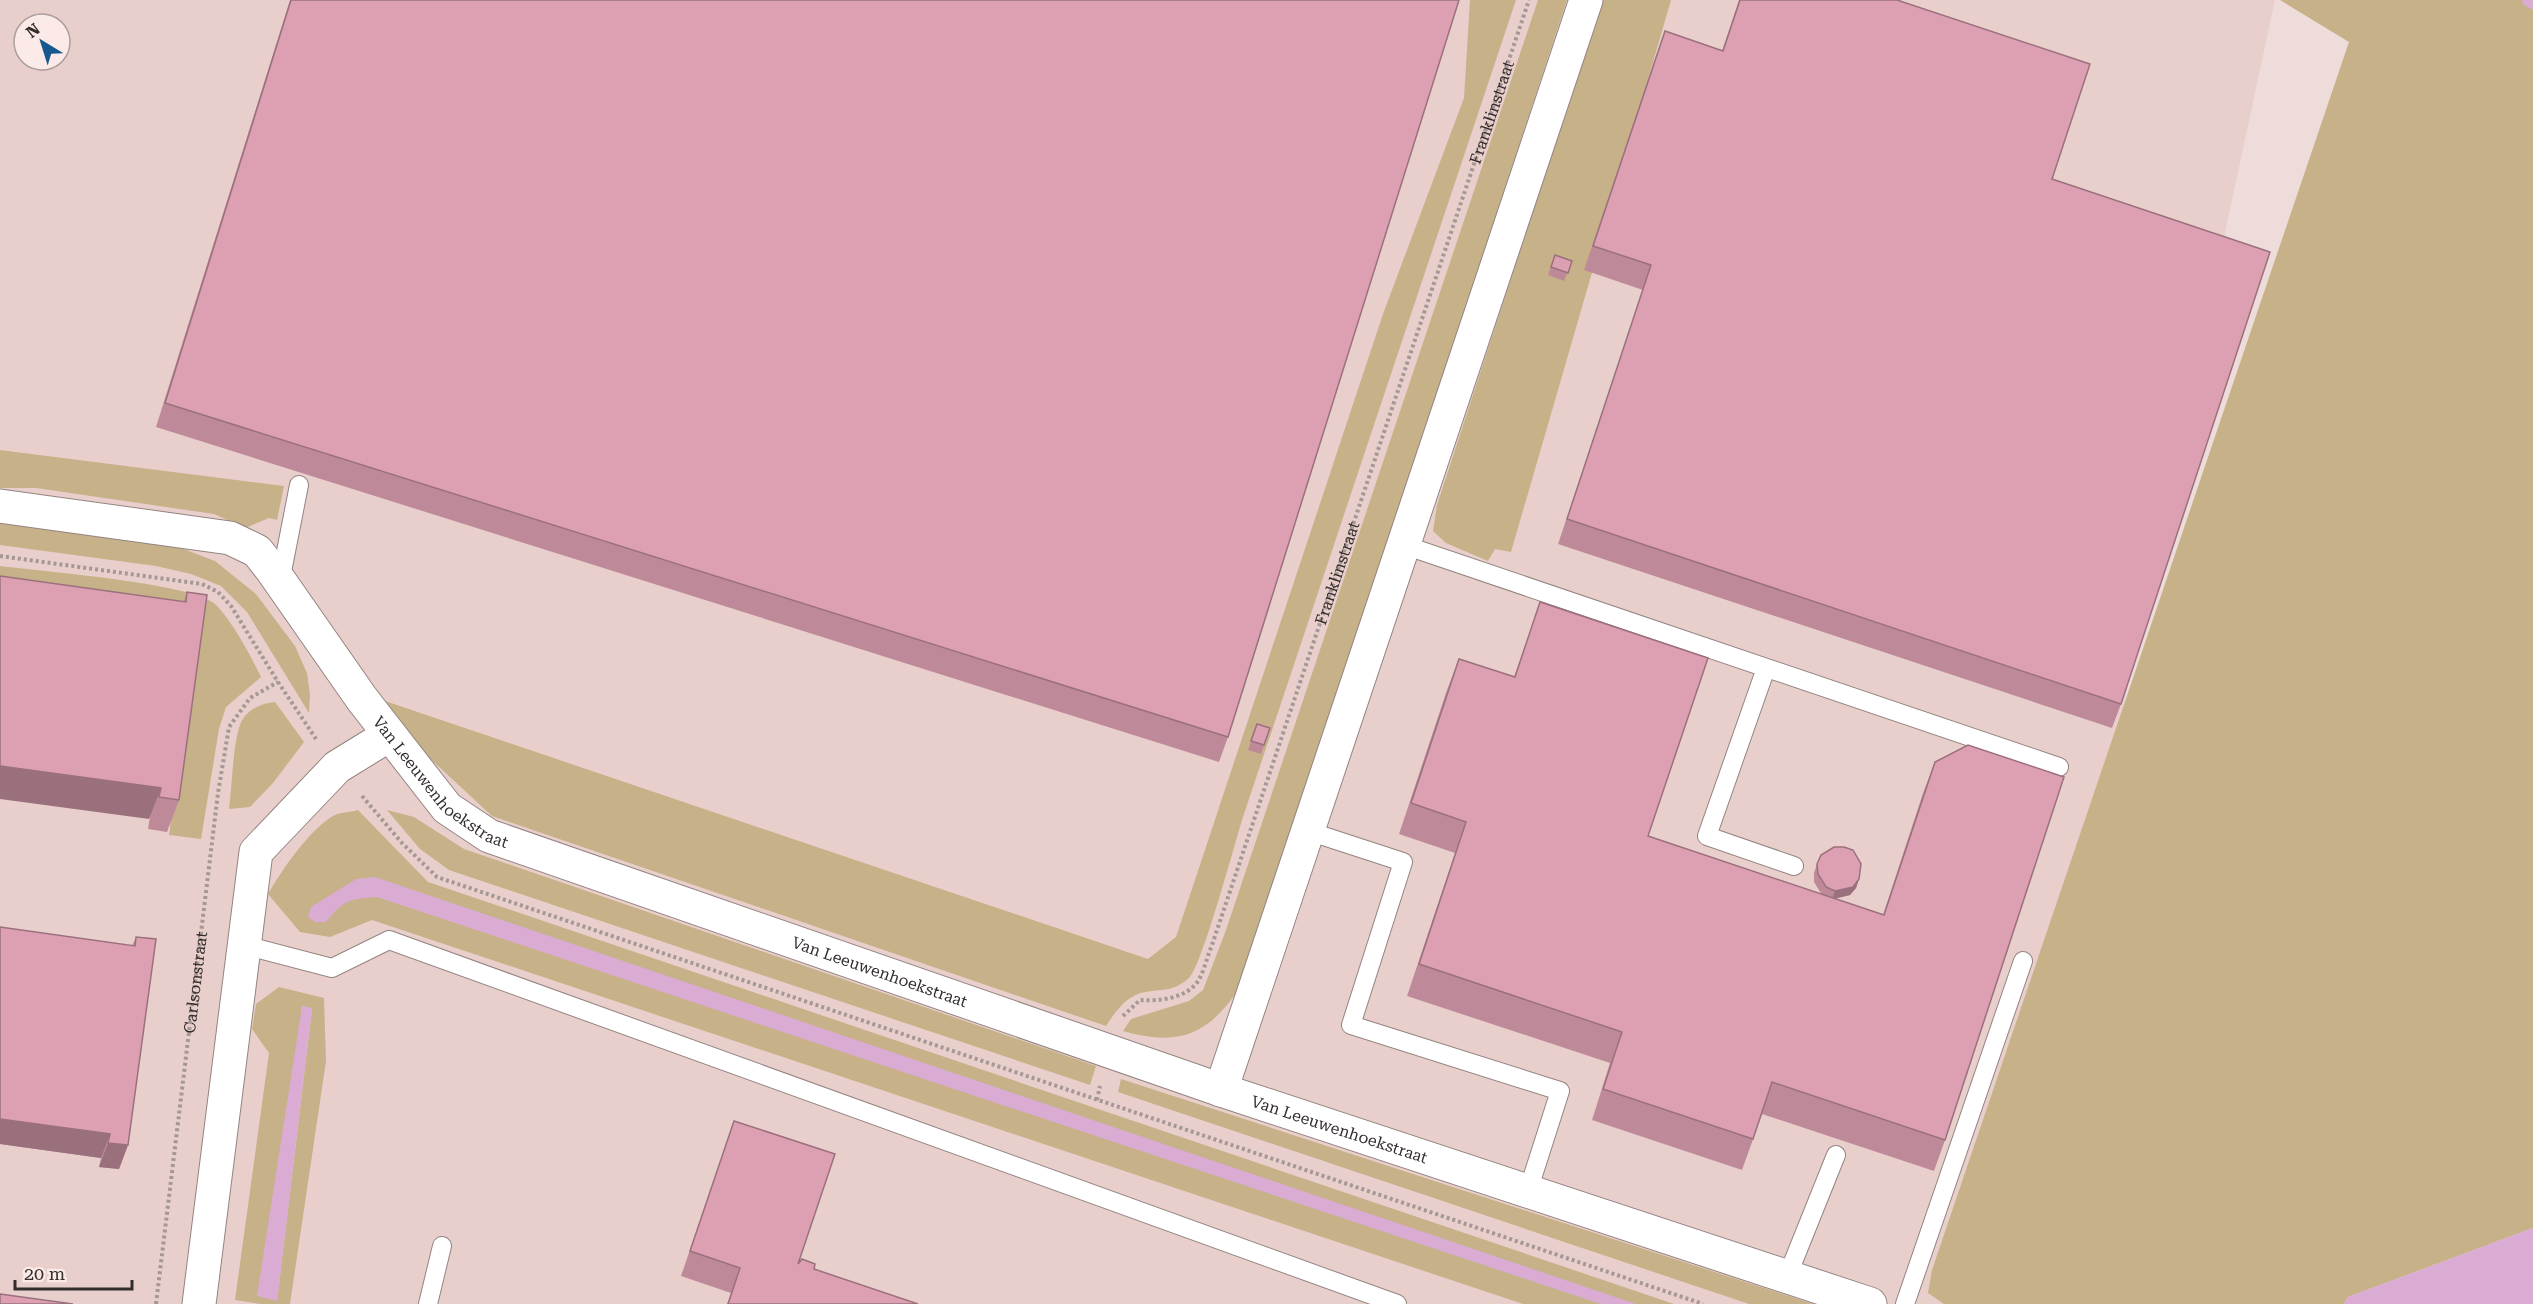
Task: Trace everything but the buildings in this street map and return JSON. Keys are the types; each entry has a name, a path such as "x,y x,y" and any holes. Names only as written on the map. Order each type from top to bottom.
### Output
{"street":[{"path":"1221,1090 1586,0"},
{"name":"Van Leeuwenhoekstraat","path":"0,506 230,538 258,551 389,735 447,808 489,836 1221,1090 1870,1304"},
{"path":"199,1304 256,852 337,767 389,735"}],"lane":[{"path":"280,582 299,485"},
{"path":"1404,545 2059,767"},
{"path":"1766,668 1707,836 1794,866"},
{"path":"1308,831 1403,862 1351,1025 1560,1091 1528,1191"},
{"path":"244,945 332,968 389,940 1396,1304"},
{"path":"1905,1304 2023,961"},
{"path":"1787,1277 1836,1155"},
{"path":"428,1304 442,1246"}],"path":[{"name":"Franklinstraat","path":"1097,1100 1109,1051 1125,1013 1140,1000 1160,1001 1181,994 1196,984 1200,974 1529,0"},
{"name":"Carlsonstraat","path":"156,1304 218,793 230,727 250,698 278,682"}],"shaded area":[{"path":"0,0 2275,0 2003,1267 2094,1304 0,1304"},
{"path":"1470,0 1516,0 1243,817 1210,928 1195,969 1189,978 1176,987 1138,994 1119,1008 1106,1026 492,816 423,752 385,701 1148,959 1176,937 1383,314 1464,98"},
{"path":"1538,0 1567,0 1241,986 1217,1016 1191,1033 1161,1038 1123,1031 1131,1019 1189,1001 1203,990 1225,933"},
{"path":"1602,0 1671,0 1511,552 1495,549 1488,561 1446,543 1433,531 1437,505"},
{"path":"2280,0 2533,0 2533,1228 2348,1297 2344,1304 1944,1304 1928,1293 1932,1270 2349,42"},
{"path":"0,450 284,486 277,520 269,518 245,528 214,514 36,488 0,488"},
{"path":"0,521 168,543 215,561 256,594 295,646 307,673 310,695 309,713 247,612 221,586 191,574 156,566 0,545"},
{"path":"0,566 113,579 177,590 215,604 228,619 261,677 226,707 219,729 201,839 169,835 196,636 0,591"},
{"path":"275,702 304,742 273,783 250,807 229,809 235,746 241,722 252,709"},
{"path":"358,810 428,882 1674,1304 1523,1304 372,920 330,937 300,932 268,894 289,862 316,829 335,815"},
{"path":"387,810 414,817 464,849 1096,1066 1090,1085 449,870 420,849"},
{"path":"375,877 1636,1304 1601,1304 377,897 348,902 326,922 315,922 308,917 311,907 356,879"},
{"path":"279,987 324,998 326,1061 290,1304 261,1304 235,1300 269,1053 252,1029 256,1004","holes":["302,1006 312,1009 277,1301"]},
{"path":"302,1006 312,1008 277,1301 257,1296"},
{"path":"1121,1079 1813,1304 1749,1304 1118,1092"},
{"path":"2533,1228 2533,1304 2344,1304 2348,1297"}],"waterway":[{"path":"2528,0 2533,3"}]}
